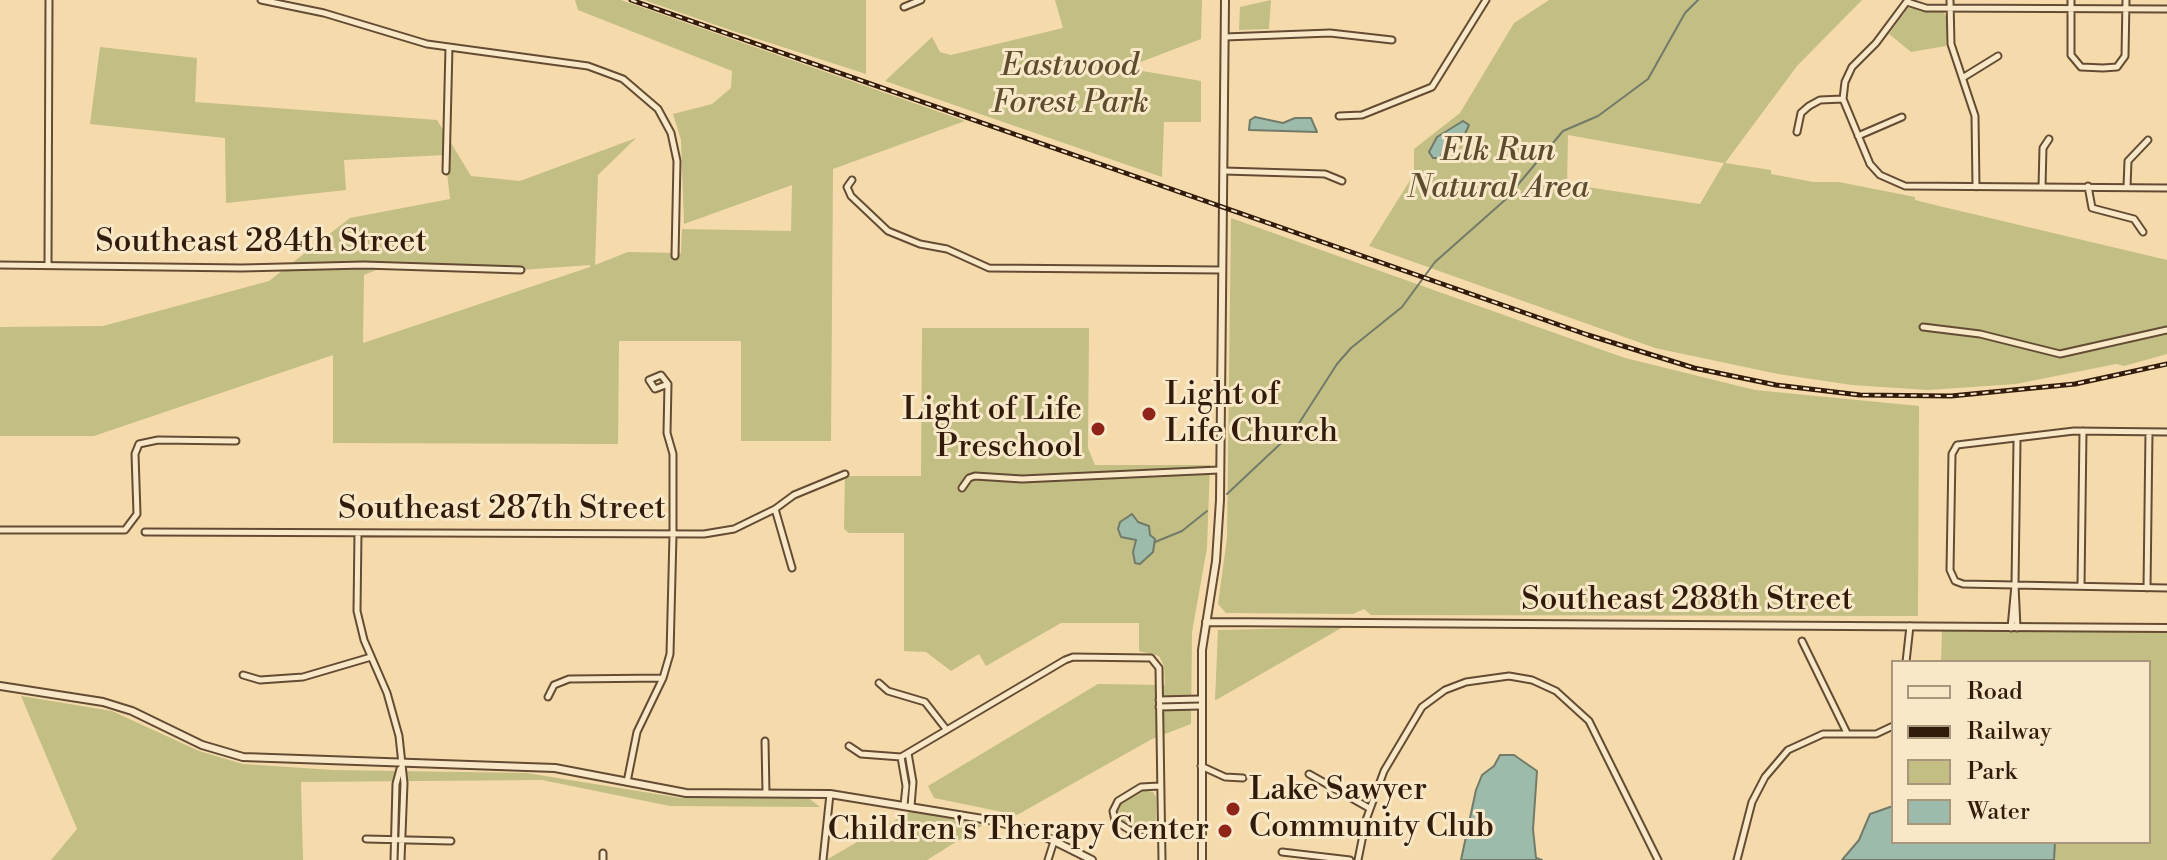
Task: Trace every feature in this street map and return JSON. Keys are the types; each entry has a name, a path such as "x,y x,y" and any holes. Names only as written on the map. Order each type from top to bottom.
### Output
{"street":[{"path":"48,265 49,0"},
{"path":"261,0 319,11 415,41 588,66 630,84 658,109 676,152 675,256"},
{"path":"904,7 921,0"},
{"path":"1202,860 1200,703 1206,622 1217,546 1225,0"},
{"path":"1950,0 1951,44 1964,77 1976,124 1976,187"},
{"path":"2071,0 2069,50 2076,64 2085,68 2120,65 2125,56 2126,0"},
{"path":"1339,116 1362,115 1432,87 1482,1"},
{"path":"2167,9 1926,8 1908,1 1876,43 1852,67 1843,99 1870,164 1886,180 1905,186 2167,188"},
{"path":"1225,37 1330,33 1392,40"},
{"path":"446,171 449,47"},
{"path":"1964,77 1998,56"},
{"path":"1797,132 1801,113 1809,106 1820,100 1843,99"},
{"path":"1858,136 1902,117"},
{"path":"2042,187 2043,148 2049,139"},
{"path":"2127,187 2128,161 2148,140"},
{"path":"1224,171 1325,174 1342,181"},
{"path":"852,180 847,187 851,196 888,231 920,244 947,249 989,268 1222,270"},
{"path":"2088,186 2092,208 2134,219 2143,232"},
{"name":"Southeast 284th Street","path":"0,265 367,265 521,270"},
{"path":"1923,327 1980,334 2060,354 2167,330"},
{"path":"627,783 637,732 663,678 670,654 673,454 667,433 668,384"},
{"path":"2081,586 2083,431"},
{"path":"2167,432 2083,431 1957,445 1952,454 1950,570 1955,581 2167,588"},
{"path":"2147,588 2149,432"},
{"path":"0,530 129,528 137,514 135,454 139,444 158,440 236,441"},
{"path":"2014,628 2017,440"},
{"path":"962,488 969,478 975,476 1022,479 1219,470"},
{"name":"Southeast 287th Street","path":"145,532 673,535 734,529 775,509 794,495 845,474"},
{"path":"775,509 792,568"},
{"path":"358,533 357,611 396,722 404,783 401,860"},
{"name":"Southeast 288th Street","path":"1206,622 2167,628"},
{"path":"1906,660 1910,626"},
{"path":"1802,641 1847,733"},
{"path":"243,675 260,680 303,677 371,657"},
{"path":"849,746 861,754 901,757 1073,657 1154,660 1159,668 1159,831 1162,860"},
{"path":"1358,860 1369,808 1388,762 1422,707 1445,690 1481,677 1532,680 1575,705 1603,745 1658,860"},
{"path":"548,697 554,685 569,679 663,678"},
{"path":"879,683 888,691 925,702 946,729"},
{"path":"0,686 103,702 232,755 555,768 686,793 830,794 995,821 1054,840 1092,860"},
{"path":"1159,703 1200,703"},
{"path":"1737,860 1747,813 1765,777 1788,750 1823,734 1876,734 1891,728"},
{"path":"765,741 766,793"},
{"path":"907,806 913,782 908,753"},
{"path":"901,757 907,806"},
{"path":"394,860 396,784 401,764"},
{"path":"1201,766 1225,777 1243,778"},
{"path":"1309,774 1369,808"},
{"path":"1159,786 1141,787 1118,801 1113,811 1115,821 1141,837 1159,831"},
{"path":"823,860 830,794"},
{"path":"366,839 451,841"},
{"path":"1048,860 1054,840"},
{"path":"1282,852 1350,860"}],"green space":[{"path":"575,0 621,0 965,121 833,169 831,441 741,441 741,341 619,341 618,444 333,443 333,355 94,436 0,436 0,327 103,326 269,281 350,218 450,199 445,155 344,160 346,190 226,203 225,138 90,124 100,47 197,58 195,102 437,120 471,176 520,181 636,138 598,175 595,265 628,252 681,253 682,229 791,231 792,185 684,224 681,140 673,114 712,104 731,88 732,71 578,10","holes":["386,266 521,270 590,267 363,343 364,275"]},
{"path":"644,0 866,0 866,74 736,32"},
{"name":"Eastwood Forest Park","path":"1055,0 1202,0 1201,39 1125,68 1201,81 1201,122 1164,122 1162,177 885,81 932,37 940,52 951,55 1063,28"},
{"path":"1271,0 1269,29 1239,30 1240,7"},
{"name":"Elk Run Natural Area","path":"1549,0 1862,0 1797,66 1725,163 1771,170 1771,174 1813,182 1839,182 1915,197 1915,200 1935,205 2167,260 2167,354 2124,366 2116,364 2016,384 1928,390 1852,385 1778,374 1655,348 1369,246 1414,174 1414,149 1460,113 1514,23","holes":["1568,135 1724,163 1700,204 1567,184"]},
{"path":"1908,8 1943,12 1948,19 1946,46 1911,52 1889,34"},
{"path":"1231,218 1625,358 1755,390 1919,406 1918,616 1371,615 1364,609 1353,614 1226,613 1218,604 1227,538"},
{"path":"922,328 1089,328 1088,448 1095,465 1210,465 1207,548 1192,632 1191,724 1152,739 1017,815 934,798 928,786 1098,684 1165,685 1164,666 1159,656 1139,651 1139,623 1061,623 986,666 979,654 951,671 926,652 904,651 904,533 849,533 844,529 845,476 921,476"},
{"path":"1343,627 1216,700 1215,700 1218,630"},
{"path":"1942,629 2167,631 2167,860 2054,860 2055,844 2151,844 2151,660 1941,660"},
{"path":"21,696 112,711 199,751 243,764 333,770 527,773 681,798 807,797 820,807 670,806 542,780 301,782 303,860 51,860 77,829"},
{"path":"1143,790 1153,792 1156,797 1156,826 1145,834 1118,821 1115,811 1118,805"},
{"path":"911,811 983,825 927,860 826,860"}],"water":[{"path":"1255,117 1283,123 1295,118 1311,118 1317,132 1249,130 1250,120"},
{"path":"1463,121 1469,125 1465,134 1448,146 1439,158 1433,158 1429,152 1437,137"},
{"path":"1132,514 1138,522 1149,526 1150,535 1155,539 1153,552 1140,564 1135,563 1133,552 1136,540 1121,537 1118,529 1120,522"},
{"path":"1500,755 1514,755 1537,771 1533,829 1536,858 1542,860 1461,860 1476,790 1482,775 1494,766"},
{"path":"1891,807 1891,844 2055,844 2054,860 1842,860 1859,840 1870,814"}],"waterway":[{"path":"1227,494 1294,431 1337,364 1351,348 1402,307 1435,262 1505,200 1563,131 1598,116 1648,79 1685,13 1698,0"},
{"path":"1155,542 1182,531 1207,511"}],"railway":[{"path":"631,0 1588,335 1694,368 1776,385 1860,395 1951,396 2075,384 2167,364"}],"place":[{"name":"Light of Life Church","path":"1149,414"},
{"name":"Light of Life Preschool","path":"1098,429"},
{"name":"Lake Sawyer Community Club","path":"1233,809"},
{"name":"Children's Therapy Center","path":"1225,831"}]}
